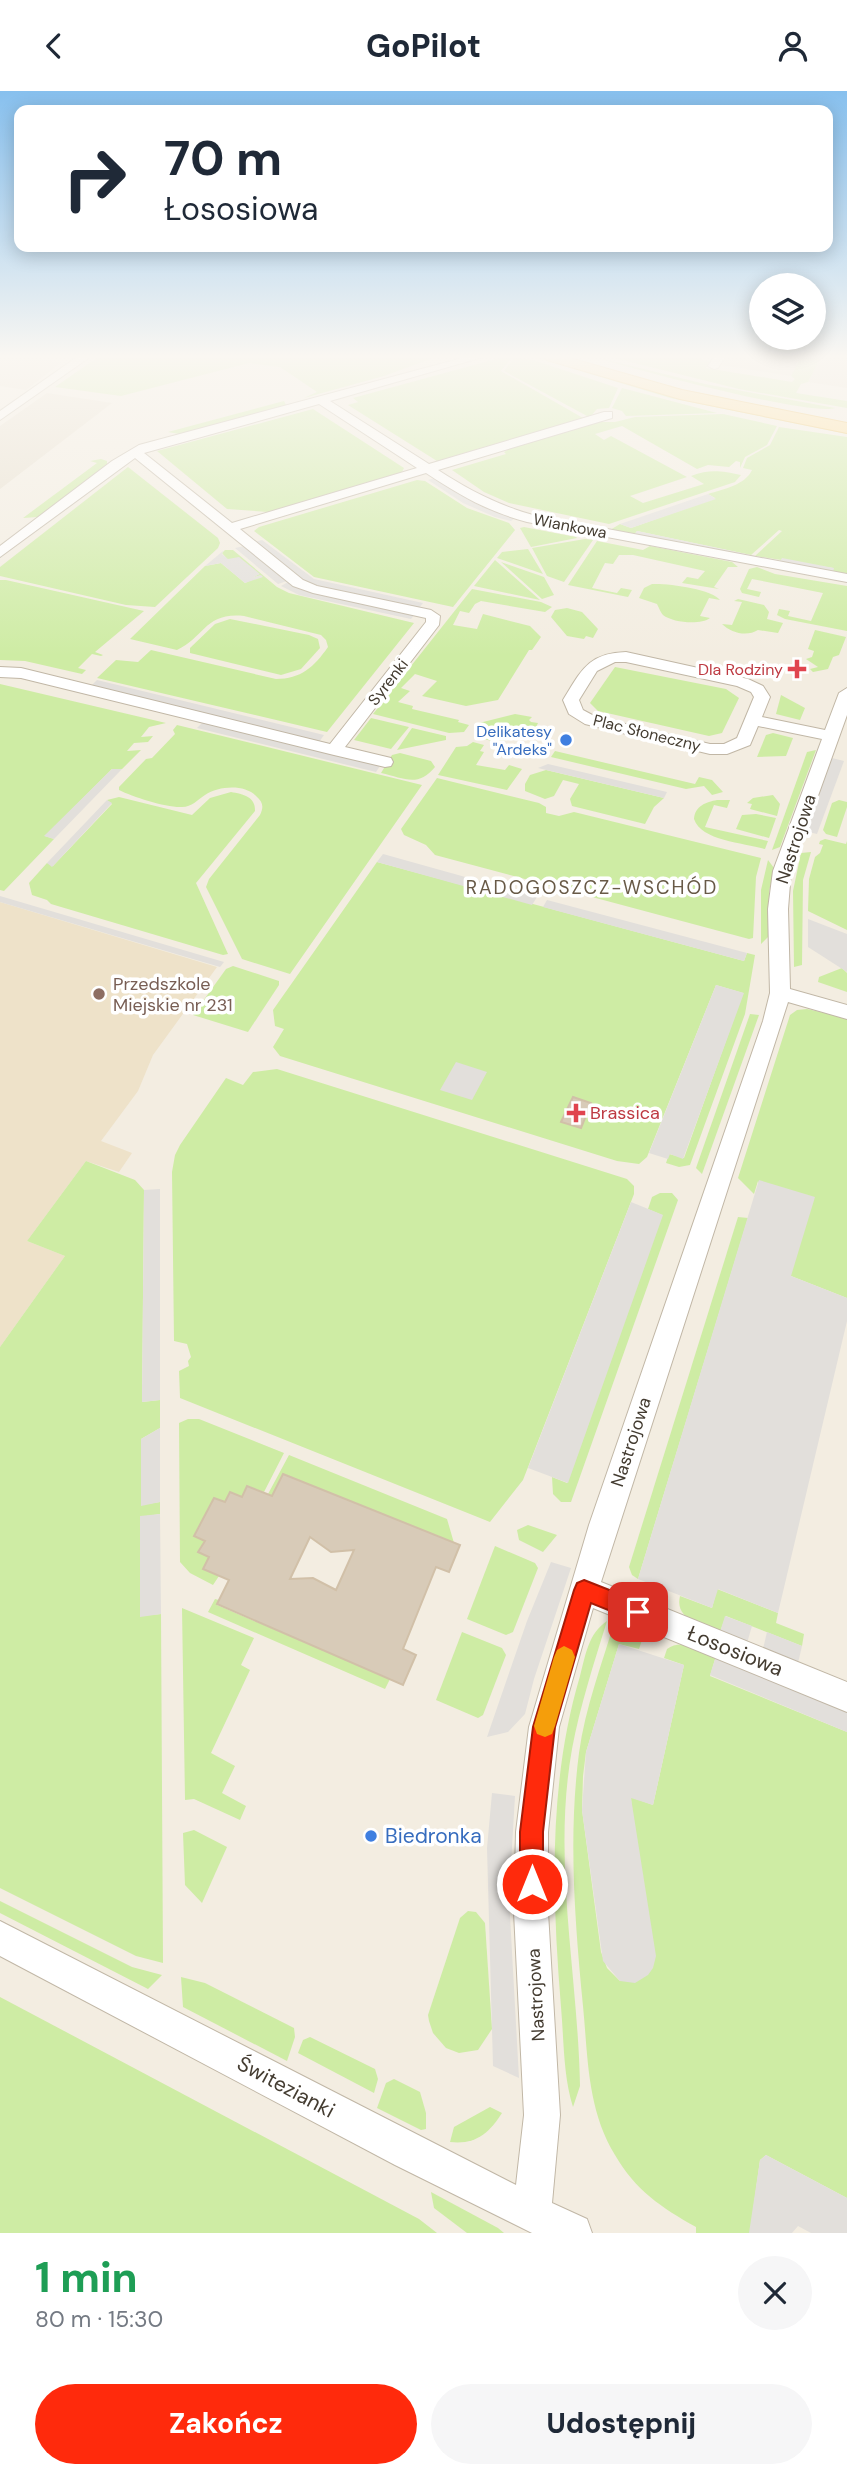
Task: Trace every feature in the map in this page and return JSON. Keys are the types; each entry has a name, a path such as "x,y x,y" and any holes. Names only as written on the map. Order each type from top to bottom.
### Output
{"street":[{"path":"0,553 128,457"},
{"name":"Syrenki","path":"141,457 298,583 313,589 426,613 434,620 334,750"},
{"name":"Wiankowa","path":"409,457 474,499 510,514 847,578"},
{"path":"230,528 467,457"},
{"name":"Plac Słoneczny","path":"626,657 752,685 762,697 754,720 740,744 727,749 710,749 591,721 575,712 571,700 594,663 603,659 626,657"},
{"path":"0,672 21,673 385,762"},
{"name":"Nastrojowa","path":"532,2213 542,2115 531,1912 534,1811 544,1727 608,1512 780,993 780,882 785,860 847,693"},
{"path":"754,720 832,736"},
{"path":"780,993 847,1012"},
{"name":"Łososiowa","path":"584,1590 847,1697"},
{"name":"Świtezianki","path":"0,1938 408,2152 573,2233"}],"shaded area":[{"path":"0,457 42,457 0,489"},
{"path":"435,478 480,506 515,518 511,521 495,517 463,503 428,480"},
{"path":"708,494 716,499 631,528 620,524"},
{"path":"637,531 780,561 782,558 834,568 833,572 634,535"},
{"path":"262,540 314,579 423,603 419,608 302,581 254,542"},
{"path":"244,546 287,581 278,584 235,548"},
{"path":"223,551 222,554 228,559 239,557 260,574 252,578 261,575 263,577 245,583 221,563 205,566"},
{"path":"288,582 298,587 415,614 411,619 299,595 281,586"},
{"path":"97,680 324,735 319,742 92,685"},
{"path":"203,722 380,766 376,772 197,728"},
{"path":"832,758 844,761 817,834 804,831"},
{"path":"548,764 667,792 664,798 538,768"},
{"path":"112,769 122,769 54,839 44,836"},
{"path":"107,800 112,803 52,867 47,863"},
{"path":"383,854 537,897 532,905 377,862"},
{"path":"0,896 224,962 220,967 0,902"},
{"path":"547,900 747,953 744,961 543,907"},
{"name":"Przedszkole Miejskie nr 231","path":"0,902 217,967 153,1055 138,1091 101,1141 132,1153 119,1172 86,1161 27,1241 65,1256 0,1347"},
{"path":"808,919 847,934 847,972 808,947"},
{"path":"716,985 744,993 683,1159 670,1154 668,1159 649,1153"},
{"path":"456,1062 487,1072 472,1100 440,1090"},
{"path":"759,1180 815,1197 791,1276 847,1298 847,1321 778,1613 718,1589 712,1608 638,1579"},
{"path":"160,1189 160,1400 142,1402 144,1190"},
{"path":"631,1202 663,1215 568,1483 528,1468"},
{"path":"160,1428 160,1502 141,1506 141,1439"},
{"path":"160,1514 161,1614 140,1617 140,1516"},
{"path":"551,1562 571,1568 525,1714 508,1732 487,1737 527,1621"},
{"path":"725,1616 752,1626 747,1643 720,1632"},
{"path":"767,1632 802,1646 798,1663 763,1649"},
{"path":"619,1644 684,1665 653,1805 631,1798 656,1956 648,1975 635,1983 620,1981 603,1961 582,1810 586,1752"},
{"path":"716,1656 847,1710 847,1732 710,1675"},
{"path":"492,1793 515,1796 509,1898 519,2078 493,2066 487,1848"},
{"path":"766,2155 847,2198 847,2233 811,2233 798,2226 792,2233 749,2233 760,2160"}],"green space":[{"path":"164,457 387,457 404,468 402,472 268,512 227,509"},
{"path":"431,457 451,457 437,461"},
{"path":"496,457 650,457 687,477 630,496 643,503 704,484 691,476 704,472 741,475 735,482 609,524 509,503 484,492 452,470"},
{"path":"676,457 745,457 740,468 740,462 736,461 729,467 708,465 697,469"},
{"path":"847,457 847,575 833,572 833,568 755,556 782,531 779,530 751,555 637,531 634,535 610,530 620,524 631,528 715,498 708,494 733,486 749,475 752,470 743,468 747,458"},
{"path":"90,461 107,461 107,464 38,517 23,518 97,463"},
{"path":"128,467 218,538 220,543 218,548 155,607 126,605 0,576 0,567"},
{"path":"417,480 425,481 467,508 509,523 515,530 453,607 314,577 254,531 259,527"},
{"path":"520,528 577,538 531,547"},
{"path":"593,540 564,582 547,576 532,548"},
{"path":"597,541 643,550 650,546 732,562 738,567 728,567 714,587 719,589 682,583 687,577 698,579 705,571 633,555 619,555 613,564 605,563 592,588 617,593 621,588 632,590 628,597 568,585"},
{"path":"528,549 543,574 497,558 502,552"},
{"path":"225,550 233,550 277,587 289,593 414,623 327,732 97,678 116,660 138,662 151,650 276,679 300,674 317,660 328,647 321,635 244,616 231,616 213,622 177,650 130,639 205,566 221,563 245,583 261,575 252,578 259,574 228,560 222,553"},
{"path":"495,560 540,600 474,586"},
{"path":"501,562 544,577 554,595 542,599"},
{"path":"757,567 775,574 847,586 847,631 785,619 777,615 779,609 790,611 788,616 811,621 823,593 752,579 747,589 761,592 759,597 742,593 740,589 749,569"},
{"path":"0,580 144,611 95,652 103,655 92,654 78,668 86,670 82,674 25,661 0,660"},
{"path":"652,584 699,590 720,600 709,598 700,616 710,618 706,620 673,620 663,615 657,604 639,598 644,588"},
{"path":"472,589 541,602 552,607 545,612 481,601 475,604 469,613 460,611 453,625 477,629 483,614 530,626 541,637 532,650 529,650 498,700 466,706 422,696 437,681 415,674 401,688 410,691 398,702 413,706 412,709 459,720 458,722 469,725 464,732 449,733 373,714"},
{"path":"738,599 764,605 769,612 767,619 783,623 778,633 758,630 744,634 734,632 722,624 732,625 742,602 734,601"},
{"path":"567,608 582,612 598,629 593,638 567,636 551,617 555,610"},
{"path":"230,619 309,635 318,639 320,648 301,669 281,675 190,653 190,648 215,624"},
{"path":"815,630 846,637 839,655 833,657 828,669 813,672 810,669 818,667 806,659 812,657 814,651 808,649"},
{"path":"615,667 726,689 739,698 722,733 709,736 598,711 590,703"},
{"path":"0,684 166,723 149,727 141,737 153,736 148,742 134,743 127,751 141,750 122,769 112,769 45,836 54,839 4,891 0,890"},
{"path":"781,695 805,708 800,720 776,714"},
{"path":"515,714 532,717 529,720 531,722 538,723 533,733 494,741 486,740 474,731 479,723"},
{"path":"371,718 409,727 391,749 354,740"},
{"path":"177,725 422,785 290,974 242,959 206,887 209,879 260,815 262,805 258,798 245,790 224,788 211,792 189,806 176,807 119,790 146,759 152,758 175,734 173,730"},
{"path":"412,728 446,736 446,740 397,750"},
{"path":"773,733 793,738 786,756 757,757 766,735"},
{"path":"473,742 484,745 480,751 484,752 476,765 505,770 509,765 522,769 507,790 438,775 456,747 467,746"},
{"path":"816,750 780,847 772,850 807,752"},
{"path":"555,751 695,784 699,777 712,780 723,792 712,795 704,786 686,789 551,757"},
{"path":"400,753 431,761 435,767 423,777 410,780 381,773 392,755"},
{"path":"546,770 664,798 654,807 645,824 572,806 570,799 579,784 563,780 554,796 545,799 525,791 530,775"},
{"path":"437,778 539,803 546,807 546,813 559,816 574,812 761,858 756,877 753,938 435,855 426,845 404,835 401,829"},
{"path":"231,792 251,799 255,811 196,883 228,954 223,955 51,904 32,895 29,883 47,863 53,866 112,804 107,800 119,797 192,815 210,798"},
{"path":"773,795 780,804 777,816 750,809 752,804 747,803 753,798"},
{"path":"730,800 727,808 714,805 705,827 768,841 765,849 714,837 698,826 694,819 696,811 705,803"},
{"path":"839,800 847,802 847,807 837,837 826,834 823,830 832,803"},
{"path":"756,814 776,818 769,838 736,829 742,815"},
{"path":"825,839 846,844 847,841 847,930 808,911 809,879 815,857 823,845 819,844 820,841"},
{"path":"811,852 803,880 802,965 794,967 793,891 801,853"},
{"path":"768,860 774,868 769,892 768,937 761,944 761,890"},
{"path":"377,862 744,961 747,953 755,955 745,1014 690,1165 679,1167 666,1163 669,1154 684,1158 743,993 716,985 647,1157 639,1164 617,1161 280,1056 273,1047 284,1029 275,1026 273,1010"},
{"path":"233,966 279,981 248,1032 193,1015 226,969"},
{"path":"842,968 847,973 847,992 818,982 819,977"},
{"path":"807,1009 847,1018 847,1298 791,1276 758,1181 754,1194 738,1178 790,1015 797,1010"},
{"path":"750,1014 759,1015 702,1174 696,1168"},
{"path":"277,1069 627,1179 634,1186 634,1194 523,1480 490,1522 180,1398 179,1371 189,1366 191,1357 187,1344 174,1341 172,1172 175,1155 226,1078 243,1085 253,1072"},
{"path":"86,1161 135,1180 144,1190 142,1402 160,1400 160,1428 141,1439 141,1505 160,1502 160,1514 140,1517 140,1616 161,1614 163,1963 136,1956 0,1888 0,1347 65,1256 27,1241"},
{"path":"660,1193 672,1193 678,1200 571,1502 561,1502 553,1494 552,1477 567,1483 662,1215 648,1209 652,1197"},
{"path":"738,1217 748,1218 638,1579 632,1575 629,1567"},
{"path":"188,1419 199,1419 284,1453 264,1492 247,1486 242,1497 231,1492 225,1502 214,1499 194,1536 205,1541 198,1552 209,1557 204,1569 219,1576 213,1585 190,1573 180,1562 179,1423"},
{"path":"289,1455 447,1519 454,1543 284,1474 272,1496 268,1494"},
{"path":"528,1525 557,1535 543,1552 519,1540 517,1530"},
{"path":"495,1546 535,1563 538,1568 513,1632 506,1635 467,1619"},
{"path":"717,1589 778,1613 776,1623 804,1634 802,1646 726,1616 720,1632 698,1624 681,1611 680,1596 712,1608"},
{"path":"215,1599 219,1600 217,1605 390,1679 385,1689 208,1612"},
{"path":"182,1608 254,1638 241,1665 250,1670 211,1753 235,1766 222,1793 246,1806 240,1820 194,1799 185,1800"},
{"path":"615,1620 635,1625 642,1640 639,1649 619,1644 586,1752 582,1810 601,1952 607,1968 620,1981 632,1819 631,1797 653,1805 684,1665 664,1658 667,1649 685,1645 716,1656 710,1676 847,1732 847,2198 766,2155 760,2160 750,2233 696,2233 696,2227 650,2197 631,2178 615,2155 594,2101 577,1943 574,1816 582,1736"},
{"path":"607,1621 579,1717 567,1791 565,1875 580,2086 573,2107 564,2057 556,1924 555,1840 562,1758 570,1717 586,1652 596,1632"},
{"path":"462,1632 502,1648 506,1655 483,1715 478,1718 436,1700"},
{"path":"194,1830 227,1847 202,1903 185,1885 183,1833"},
{"path":"0,1901 132,1967 162,1975 148,1989 0,1913"},
{"path":"468,1911 476,1912 485,1923 492,2029 478,2050 459,2053 446,2048 433,2033 428,2015 460,1918"},
{"path":"181,1977 205,1983 294,2028 295,2037 287,2061 183,2007"},
{"path":"0,1997 419,2219 437,2233 0,2233"},
{"path":"310,2037 375,2069 378,2079 374,2093 298,2053 303,2040"},
{"path":"394,2079 420,2092 426,2113 426,2129 421,2130 377,2108 386,2083"},
{"path":"490,2107 502,2113 487,2132 467,2142 450,2142 454,2127"},
{"path":"431,2192 504,2233 467,2233 434,2208"}],"building":[{"name":"Brassica","path":"573,1097 591,1103 581,1128 561,1122"},
{"path":"283,1474 460,1545 449,1572 436,1567 403,1649 416,1655 403,1685 217,1604 229,1580 203,1569 209,1557 198,1552 205,1541 194,1536 214,1498 225,1502 230,1492 242,1497 247,1486 272,1496","holes":["310,1537 331,1552 354,1550 336,1590 313,1578 290,1579"]}],"slow traffic":[{"path":"545,1726 564,1657"}],"place":[{"name":"Dla Rodziny","path":"797,669"},
{"name":"Delikatesy \"Ardeks\"","path":"566,740"},
{"name":"Przedszkole Miejskie nr 231","path":"99,994"},
{"name":"Brassica","path":"576,1113"},
{"name":"Biedronka","path":"371,1836"}],"district":[{"name":"RADOGOSZCZ-WSCHÓD","path":"592,887"}],"route":[{"path":"532,1884 532,1832 544,1727 584,1590 638,1612"}]}
